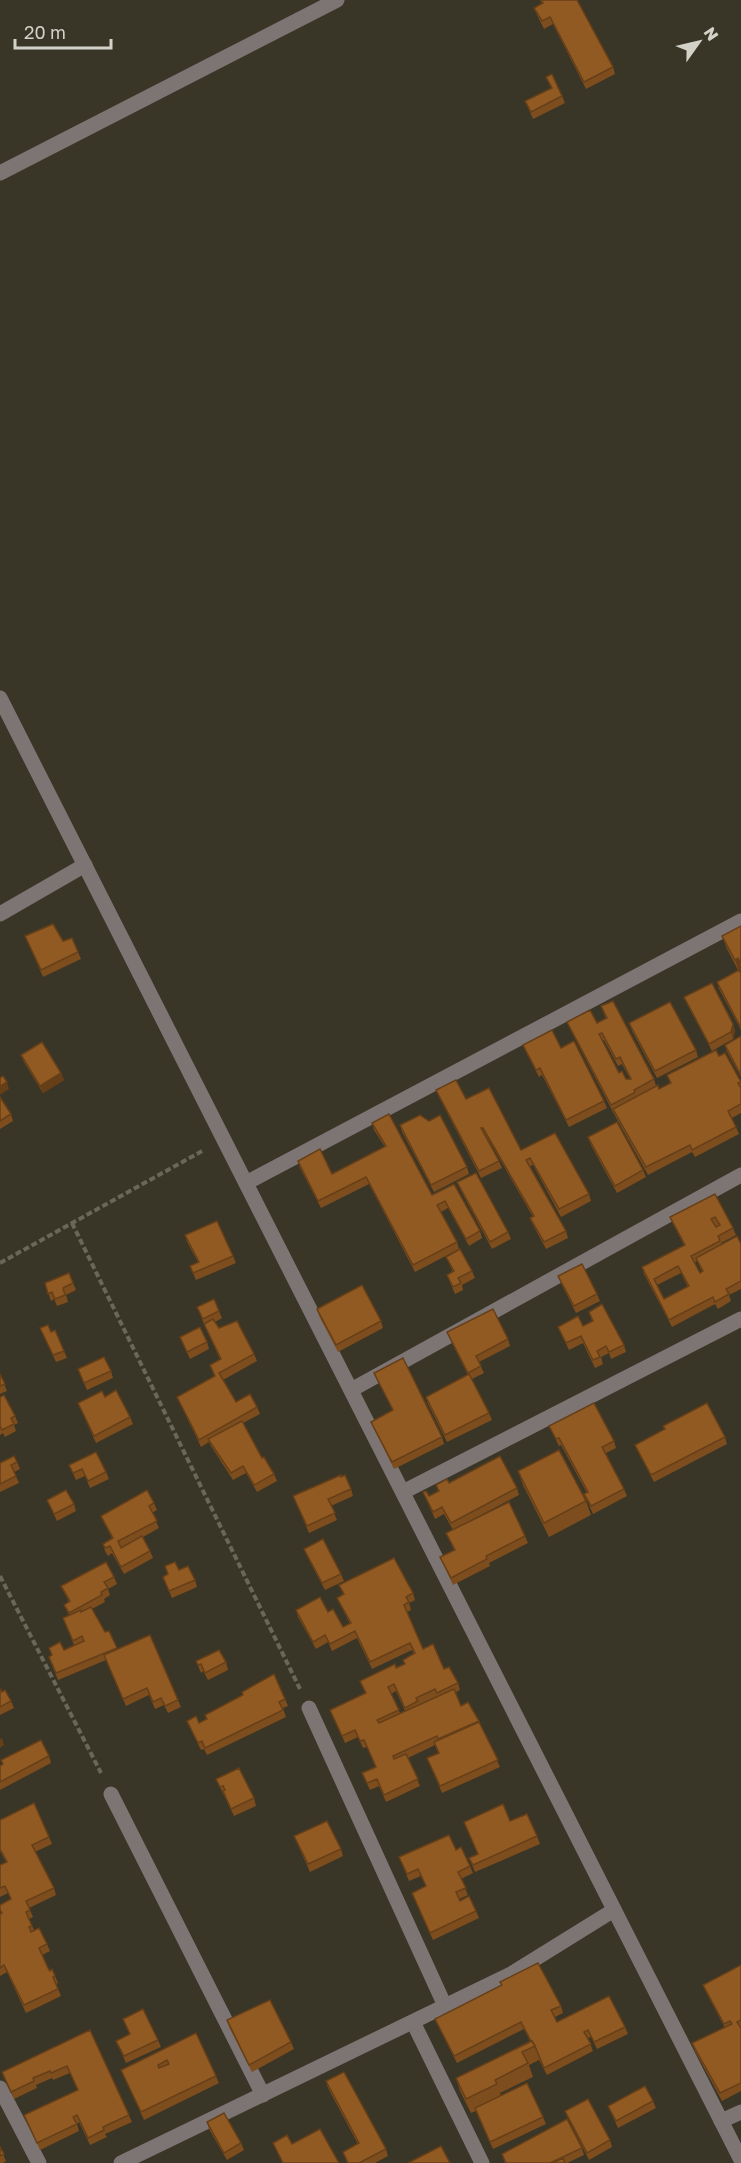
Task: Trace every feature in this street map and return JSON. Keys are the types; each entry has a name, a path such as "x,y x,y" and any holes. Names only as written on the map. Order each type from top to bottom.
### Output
{"street":[{"path":"0,173 337,0"},
{"path":"0,698 741,2160"},
{"path":"0,914 85,865"},
{"path":"246,1183 741,921"},
{"path":"351,1390 741,1175"},
{"path":"403,1492 741,1319"},
{"path":"309,1708 445,2007"},
{"path":"111,1794 263,2095"},
{"path":"121,2163 512,1974 615,1910"},
{"path":"413,2022 482,2163"},
{"path":"0,2088 39,2163"},
{"path":"721,2121 741,2112"}],"path":[{"path":"0,1263 224,1139"},
{"path":"72,1223 309,1708"},
{"path":"0,1576 111,1794"}],"building":[{"path":"541,0 577,0 613,67 584,82 550,17 542,21 534,8 543,3"},
{"path":"552,74 562,96 531,112 525,101 552,88 546,77"},
{"path":"53,924 63,941 72,938 78,952 41,970 25,936"},
{"path":"741,926 741,964 738,958 735,960 722,936"},
{"path":"739,970 741,973 741,1028 717,982"},
{"path":"712,983 733,1024 731,1032 709,1044 684,997"},
{"path":"613,1001 654,1079 611,1105 567,1022 590,1010 597,1023 607,1018 601,1006","holes":["602,1033 616,1059 620,1057 631,1079 626,1079 622,1071 619,1073 599,1034"]},
{"path":"670,1002 696,1050 655,1071 629,1023"},
{"path":"552,1030 561,1048 574,1041 604,1101 566,1120 540,1068 536,1070 523,1045"},
{"path":"741,1036 741,1075 725,1045"},
{"path":"42,1042 61,1073 40,1086 21,1055"},
{"path":"716,1050 719,1056 725,1053 741,1082 738,1083 741,1088 741,1104 728,1111 736,1127 692,1150 690,1145 646,1167 613,1109 658,1085 659,1089 671,1083 667,1075"},
{"path":"3,1076 7,1082 0,1086 0,1078"},
{"path":"456,1080 466,1099 489,1088 521,1150 555,1133 589,1194 559,1209 530,1158 526,1160 566,1231 544,1242 530,1218 534,1216 483,1128 481,1128 499,1161 479,1171 436,1090"},
{"path":"0,1097 11,1114 0,1121"},
{"path":"389,1114 432,1195 454,1184 480,1231 466,1239 445,1201 437,1205 457,1242 413,1265 366,1177 318,1201 298,1161 320,1149 332,1174 386,1146 372,1123"},
{"path":"420,1115 429,1121 440,1115 467,1167 431,1185 400,1125"},
{"path":"617,1122 643,1170 615,1186 588,1137"},
{"path":"476,1173 508,1232 490,1242 457,1182"},
{"path":"715,1194 733,1228 718,1236 720,1241 691,1256 700,1273 703,1271 696,1258 737,1236 741,1244 741,1281 726,1289 729,1294 715,1302 713,1297 669,1320 642,1267 685,1245 670,1217","holes":["715,1217 720,1225 716,1227 711,1219","678,1266 689,1286 664,1299 654,1279"]},
{"path":"217,1221 233,1256 193,1273 190,1266 199,1262 185,1235"},
{"path":"460,1249 472,1271 458,1278 461,1283 453,1287 447,1275 454,1271 446,1257"},
{"path":"582,1264 597,1294 574,1306 558,1276"},
{"path":"69,1273 73,1283 63,1288 65,1295 55,1299 52,1292 48,1294 45,1283"},
{"path":"362,1285 381,1321 336,1345 317,1309"},
{"path":"214,1299 219,1311 203,1319 197,1307"},
{"path":"602,1304 624,1345 609,1352 606,1346 597,1351 600,1357 593,1360 581,1336 566,1343 558,1327 578,1316 583,1326 593,1321 589,1312"},
{"path":"493,1309 508,1339 476,1356 481,1366 468,1373 447,1332"},
{"path":"213,1319 219,1328 237,1321 254,1354 219,1373 236,1402 250,1394 257,1407 199,1440 177,1397 215,1376 210,1365 221,1359 204,1324"},
{"path":"48,1325 51,1332 55,1330 64,1351 53,1355 40,1328"},
{"path":"200,1327 207,1342 187,1352 180,1337"},
{"path":"104,1357 111,1371 84,1383 78,1369"},
{"path":"403,1358 442,1437 392,1462 371,1422 393,1410 374,1373"},
{"path":"0,1374 5,1384 0,1386"},
{"path":"469,1374 489,1413 445,1435 426,1397"},
{"path":"116,1390 130,1417 94,1436 78,1403 102,1391 105,1397"},
{"path":"4,1395 15,1416 11,1418 14,1424 2,1430 0,1397"},
{"path":"594,1403 614,1441 602,1447 624,1489 591,1506 584,1494 588,1492 559,1438 556,1439 549,1426"},
{"path":"707,1403 725,1437 651,1475 635,1445 665,1429 663,1426"},
{"path":"242,1421 262,1458 264,1457 274,1474 254,1485 243,1466 231,1473 208,1439"},
{"path":"559,1450 586,1501 544,1523 518,1471"},
{"path":"96,1452 106,1472 88,1481 82,1469 73,1473 69,1465"},
{"path":"14,1456 17,1462 11,1465 16,1476 0,1484 0,1463"},
{"path":"500,1456 517,1488 451,1523 442,1507 433,1512 423,1492 426,1491 429,1496 439,1491 436,1485 447,1479 449,1483"},
{"path":"341,1475 341,1477 345,1475 351,1489 328,1499 335,1513 307,1526 293,1496"},
{"path":"66,1490 74,1504 54,1514 47,1500"},
{"path":"147,1490 154,1503 149,1506 157,1521 118,1541 121,1548 142,1536 150,1551 121,1567 110,1546 105,1548 103,1544 113,1538 101,1516"},
{"path":"509,1502 525,1536 486,1556 487,1559 451,1578 440,1557 455,1550 446,1533"},
{"path":"323,1539 341,1574 322,1583 304,1549"},
{"path":"394,1558 413,1593 406,1597 409,1602 404,1605 423,1649 433,1644 444,1669 449,1667 458,1683 437,1693 435,1689 416,1698 418,1701 405,1708 394,1684 388,1687 399,1710 377,1720 379,1723 454,1689 461,1706 468,1702 479,1721 438,1739 437,1736 393,1756 394,1759 406,1754 418,1779 384,1795 377,1779 367,1783 362,1773 376,1767 364,1740 360,1741 355,1730 342,1736 330,1710 366,1693 360,1681 395,1664 396,1668 405,1664 403,1660 415,1653 410,1643 370,1662 355,1631 330,1644 325,1635 313,1642 296,1610 320,1597 328,1612 333,1609 343,1627 351,1623 337,1598 344,1594 339,1585"},
{"path":"106,1562 114,1577 104,1582 108,1588 101,1592 102,1595 69,1613 64,1605 70,1601 61,1586"},
{"path":"175,1562 179,1570 188,1566 195,1580 169,1591 163,1577 168,1574 165,1566"},
{"path":"91,1607 105,1632 109,1631 117,1648 56,1673 49,1657 52,1655 49,1648 60,1642 64,1650 84,1641 82,1636 73,1641 63,1618"},
{"path":"150,1635 178,1700 165,1706 161,1698 153,1702 147,1688 123,1699 104,1655"},
{"path":"219,1650 226,1662 205,1673 201,1664 198,1665 196,1661"},
{"path":"274,1674 285,1699 279,1702 283,1710 205,1748 202,1741 198,1743 187,1721 196,1716 199,1723 207,1719 205,1715 243,1695 242,1692"},
{"path":"0,1689 2,1692 5,1690 11,1701 0,1707"},
{"path":"479,1722 498,1760 440,1786 427,1758 439,1753 434,1742"},
{"path":"41,1740 49,1756 0,1782 0,1766 3,1764 1,1760"},
{"path":"239,1768 254,1798 231,1809 223,1786 220,1787 216,1779"},
{"path":"34,1803 49,1837 32,1845 54,1888 26,1901 30,1910 26,1912 32,1926 29,1927 31,1932 39,1928 47,1944 39,1948 48,1968 50,1971 52,1969 58,1989 24,2005 4,1965 0,1968 0,1914 2,1913 0,1905 11,1899 5,1886 0,1888 0,1865 7,1862 0,1849 0,1820"},
{"path":"503,1804 510,1821 527,1814 537,1836 473,1865 469,1858 478,1854 464,1822"},
{"path":"327,1821 341,1849 308,1864 294,1836"},
{"path":"449,1835 456,1850 461,1847 470,1866 458,1872 466,1888 456,1892 460,1901 469,1896 476,1911 430,1933 412,1893 426,1886 418,1869 407,1874 399,1857"},
{"path":"538,1963 561,2006 551,2010 557,2022 609,1996 625,2027 594,2042 588,2030 584,2032 591,2044 544,2068 521,2022 454,2056 435,2019 502,1985 500,1982"},
{"path":"741,1965 741,2020 737,2022 741,2028 741,2083 720,2093 692,2043 732,2024 730,2021 724,2024 703,1985"},
{"path":"270,2000 291,2042 249,2065 227,2020"},
{"path":"143,2009 158,2040 124,2056 116,2041 130,2034 123,2019"},
{"path":"90,2030 129,2115 103,2127 104,2130 88,2138 77,2115 73,2117 77,2124 37,2143 24,2115 78,2090 67,2066 33,2078 34,2081 11,2092 2,2072"},
{"path":"196,2033 216,2076 141,2112 121,2070","holes":["167,2060 169,2064 159,2068 158,2065"]},
{"path":"532,2041 535,2046 522,2052 528,2063 495,2080 497,2084 466,2099 456,2078"},
{"path":"344,2072 386,2149 359,2163 348,2163 343,2152 359,2143 326,2081"},
{"path":"527,2083 543,2117 490,2142 475,2108"},
{"path":"645,2086 653,2101 616,2121 608,2106"},
{"path":"588,2099 610,2140 587,2153 565,2111"},
{"path":"224,2113 241,2143 224,2153 207,2122"},
{"path":"567,2119 582,2148 550,2163 506,2163 502,2154"},
{"path":"320,2129 339,2163 283,2163 273,2143 287,2135 292,2144"},
{"path":"441,2146 450,2163 408,2163"},
{"path":"563,2158 565,2163 553,2163"}]}
